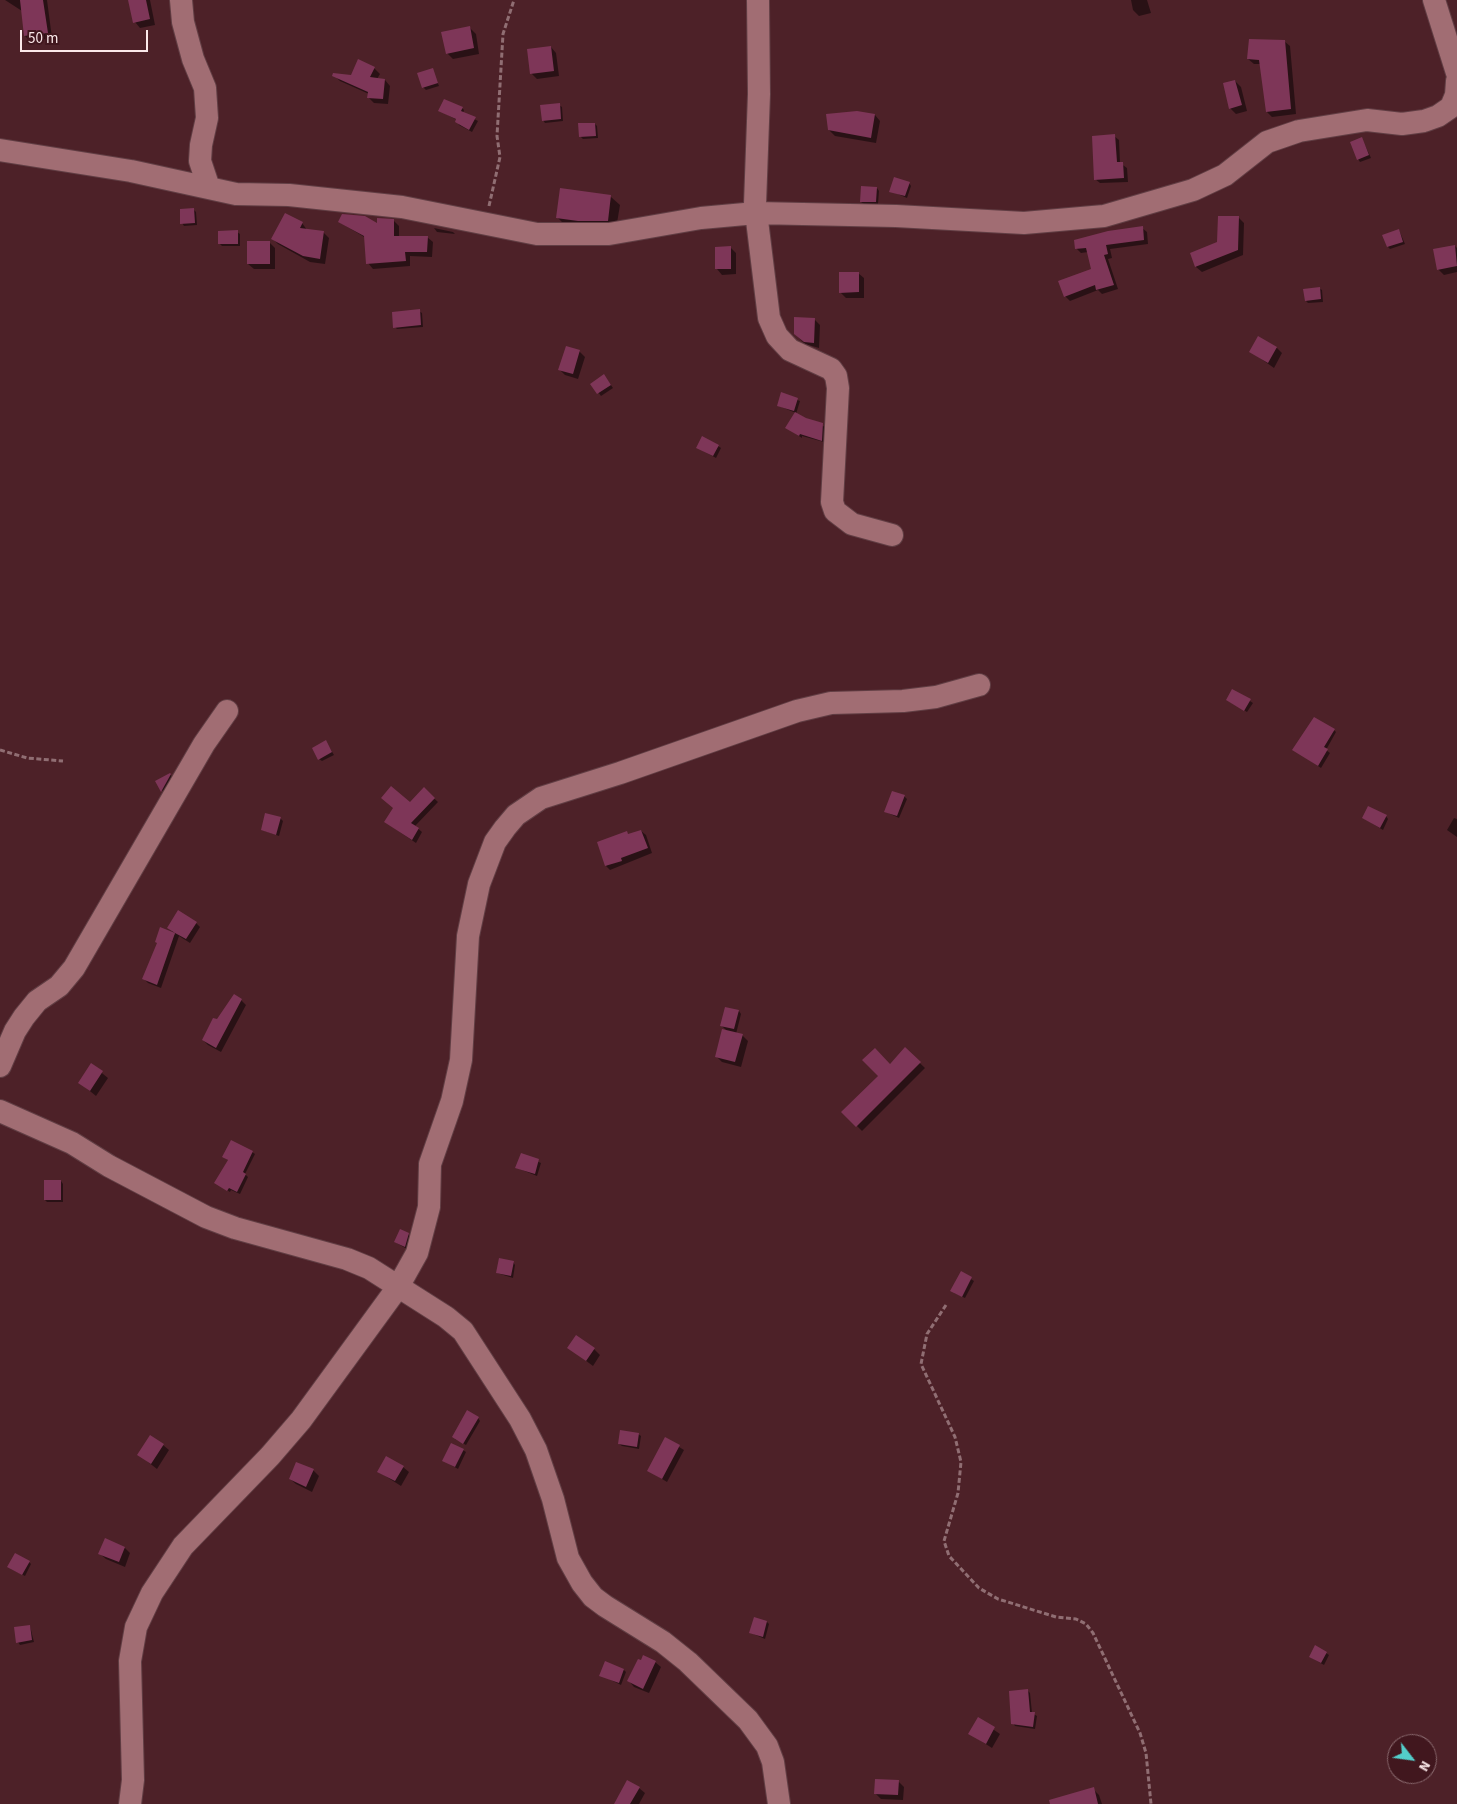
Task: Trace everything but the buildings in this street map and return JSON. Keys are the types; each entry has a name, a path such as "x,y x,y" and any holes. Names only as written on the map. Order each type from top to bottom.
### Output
{"street":[{"path":"180,0 182,22 193,59 205,88 207,118 201,145 200,162 209,188"},
{"path":"758,0 759,94 756,213 771,326 790,350 831,369 836,376 832,502 834,511 852,524 892,535"},
{"path":"1434,0 1457,73"},
{"path":"0,150 131,171 236,194 296,196 402,207 537,234 610,234 701,218 756,213 877,216 1024,223 1104,216 1193,190 1225,175 1267,142 1281,136 1367,120 1402,124 1424,121 1438,116 1451,107 1456,95 1457,81"},
{"path":"130,1804 133,1780 130,1661 136,1627 152,1593 183,1546 270,1456 301,1420 398,1288 416,1253 429,1207 430,1164 452,1101 461,1060 468,936 479,884 495,842 516,815 541,798 620,773 797,711 831,703 903,701 936,697 979,685"},
{"path":"0,1066 14,1031 24,1017 37,1001 58,986 74,968 204,744 227,712"},
{"path":"0,1111 72,1143 109,1166 206,1217 234,1228 347,1259 369,1268 446,1317 463,1332 496,1379 536,1450 553,1499 568,1558 582,1583 593,1597 605,1606 662,1642 688,1662 748,1720 766,1746 774,1762 779,1804"}],"path":[{"path":"485,225 500,157 497,136 503,34 514,0"},
{"path":"0,750 27,758 63,761"},
{"path":"946,1305 927,1334 921,1364 955,1437 961,1462 958,1493 944,1541 949,1556 979,1588 998,1599 1056,1617 1076,1619 1086,1624 1093,1633 1140,1733 1146,1753 1151,1804"}]}
